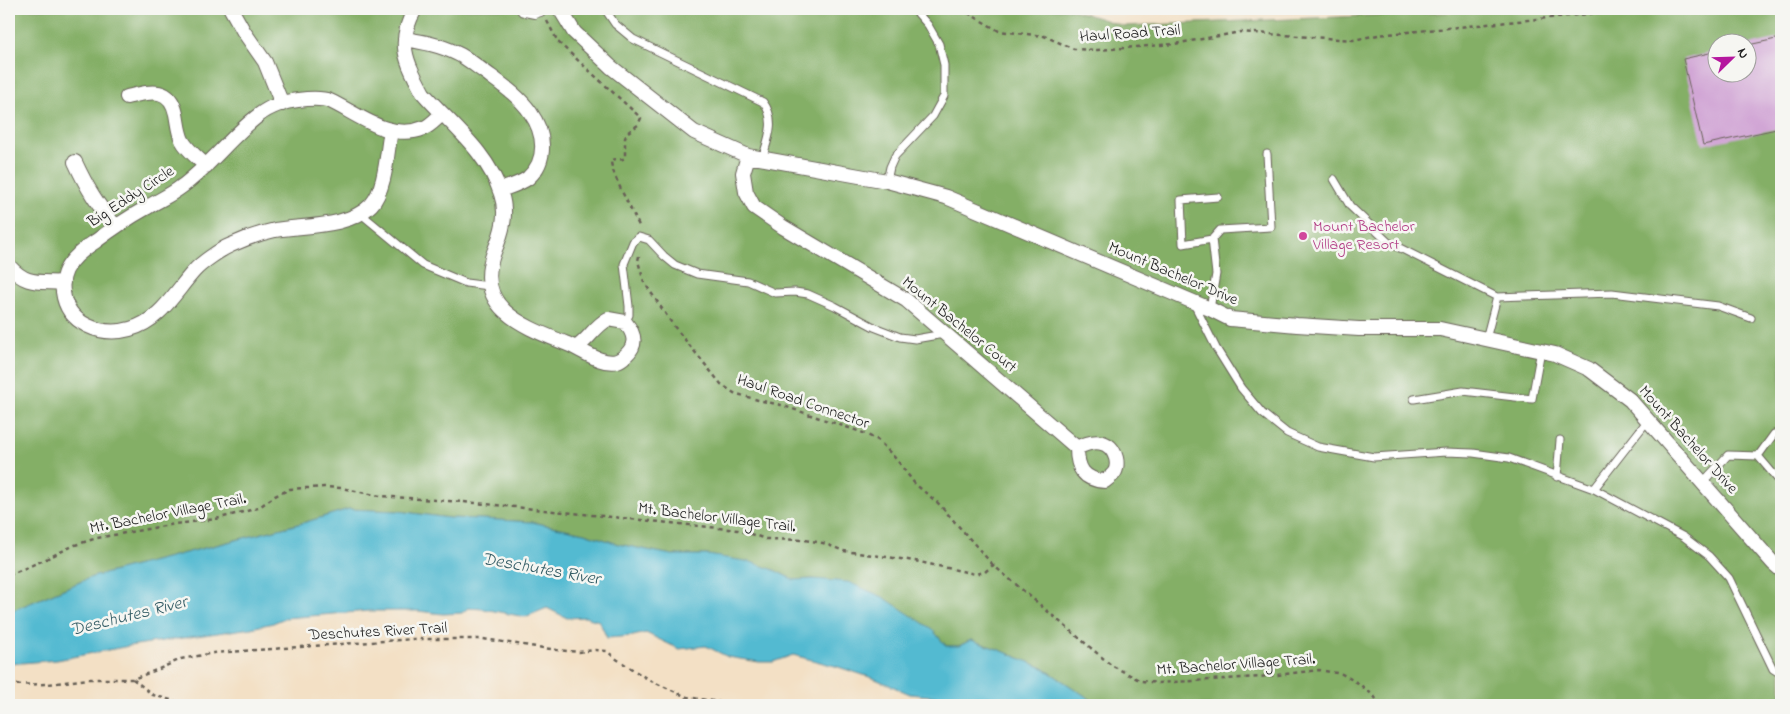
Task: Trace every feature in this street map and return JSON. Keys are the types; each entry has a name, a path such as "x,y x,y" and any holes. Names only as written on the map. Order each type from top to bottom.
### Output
{"street":[{"path":"231,9 265,62 282,104"},
{"path":"415,9 405,31 404,50 417,82 423,93 482,156 495,177 500,190 504,210 502,232 492,260 489,286 494,298 506,314 526,327 577,348 604,362 618,361 633,347 634,338 631,329 625,322 608,318 577,348"},
{"path":"524,9 543,14"},
{"name":"Mount Bachelor Drive","path":"560,9 574,32 611,67 694,132 748,156 887,181 946,197 1230,319 1297,326 1440,329 1541,350 1589,369 1630,400 1781,570"},
{"path":"405,38 432,44 458,53 509,89 530,112 542,137 543,152 538,164 527,178 514,186 500,190"},
{"path":"127,97 159,93 169,98 174,105 177,128 184,143 206,166"},
{"name":"Big Eddy Circle","path":"63,283 65,271 73,260 91,244 115,226 181,188 261,113 297,100 327,100 367,122 404,132 425,128 442,114"},
{"path":"9,266 19,277 26,280 63,283 64,300 70,312 84,325 110,332 129,330 158,314 196,269 230,245 273,230 331,224 360,213 372,205 381,188 391,130"},
{"name":"Mount Bachelor Court","path":"748,156 743,173 746,192 754,207 783,227 906,300 1077,448"},
{"path":"75,162 95,202 115,226"}],"lane":[{"path":"605,9 615,24 633,39 763,102 771,118 762,159"},
{"path":"887,181 895,156 933,116 944,96 944,65 939,44 928,25 914,9"},
{"path":"1218,198 1181,200 1183,244 1212,239 1220,230 1271,227 1267,154"},
{"path":"1334,178 1350,206 1388,242 1497,297 1612,293 1718,306 1751,318"},
{"path":"360,213 423,265 466,283 489,286"},
{"path":"625,322 629,315 629,306 624,264 633,242 636,238 643,237 654,244 675,265 698,274 748,281 775,293 795,292 808,294 874,327 900,337 915,339 947,334"},
{"path":"1210,309 1216,274 1212,239"},
{"path":"1486,339 1497,297"},
{"path":"1194,303 1216,348 1241,388 1262,413 1287,433 1318,447 1374,457 1446,452 1473,453 1509,458 1594,490 1684,537 1709,556 1729,578 1773,669 1781,674"},
{"path":"1414,399 1463,391 1532,399 1541,350"},
{"path":"1594,490 1648,420"},
{"path":"1758,456 1774,434 1781,433"},
{"path":"1557,477 1560,440"},
{"path":"1703,482 1728,455 1758,456 1781,483"}],"path":[{"name":"Haul Road Trail","path":"961,9 999,32 1044,36 1074,50 1174,44 1241,32 1353,40 1378,35 1638,9"},
{"path":"543,14 558,42 641,118 638,125 628,132 625,138 625,158 614,159 610,162 642,231 643,237"},
{"name":"Haul Road Connector","path":"643,237 638,261 644,282 673,325 721,384 734,392 781,405 861,432 878,440 916,484 938,503 993,565"},
{"name":"Mt. Bachelor Village Trail.","path":"9,575 75,544 97,538 175,524 216,519 258,508 276,496 290,490 324,487 380,496 476,503 738,530 766,539 805,540 823,543 844,551 915,561 975,574 985,572 993,565 1111,665 1141,681 1158,683 1260,677 1319,670 1342,674 1358,683 1374,696 1380,705"},
{"name":"Deschutes River Trail","path":"9,686 89,679 133,679 181,659 214,653 413,639 484,639 557,650 579,652 607,651 649,680 687,697 738,705"},
{"path":"133,679 153,695 160,698 200,705"}],"green space":[{"path":"9,9 1070,9 1124,26 1458,12 1468,9 1781,9 1781,705 1099,705 1043,668 971,640 959,646 946,646 932,629 814,579 794,580 774,570 708,555 672,555 618,544 584,533 532,522 449,518 398,511 349,509 306,522 92,577 9,612"}],"water":[{"name":"Deschutes River","path":"349,509 398,511 449,518 532,522 584,533 618,544 672,555 708,555 751,562 774,570 794,580 814,579 848,582 883,597 906,612 932,629 946,646 959,646 971,640 1000,650 1043,668 1099,705 971,705 962,699 910,694 873,678 793,655 773,662 759,662 728,657 706,646 679,649 646,633 607,638 599,621 585,617 567,618 547,608 525,617 484,609 468,608 462,613 369,611 285,618 251,628 129,646 57,660 9,664 9,612 92,577 306,522"}],"building":[{"path":"1781,38 1781,128 1703,145 1683,59 1708,53 1708,82 1758,82 1758,43"}],"place":[{"name":"Mount Bachelor Village Resort","path":"1303,236"}]}
